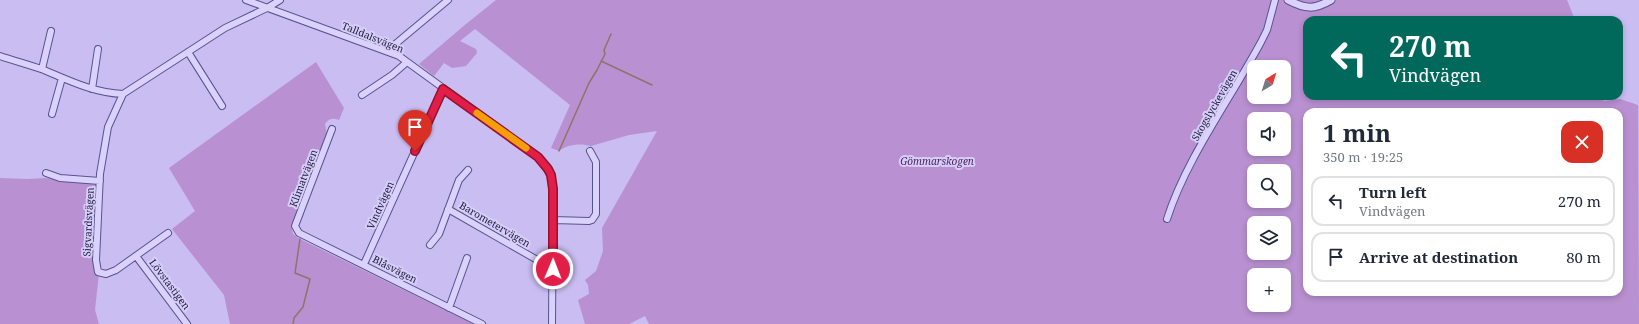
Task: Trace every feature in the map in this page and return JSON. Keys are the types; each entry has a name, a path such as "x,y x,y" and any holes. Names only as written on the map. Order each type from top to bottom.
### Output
{"street":[{"name":"Talldalsvägen","path":"246,0 399,56 543,162 551,175 553,189 552,324"},
{"path":"0,56 42,69 92,89 123,94 225,28 267,8 280,0"},
{"path":"387,51 448,0"},
{"name":"Skogslyckevägen","path":"1167,219 1179,187 1200,147 1261,42 1275,0"},
{"path":"1288,0 1298,5 1310,8 1322,5 1331,0"},
{"path":"42,69 51,30"},
{"path":"92,89 98,49"},
{"path":"188,52 222,106"},
{"path":"362,95 407,62"},
{"path":"52,114 62,78"},
{"name":"Vindvägen","path":"364,264 443,89"},
{"name":"Sigvardsvägen","path":"123,94 108,127 100,181 96,260 98,272 102,274 109,274 168,233"},
{"name":"Klimatvägen","path":"299,233 295,226 332,129"},
{"path":"553,220 589,221 594,218 596,214 596,162 590,151"},
{"name":"Barometervägen","path":"430,245 439,234 459,180 468,170"},
{"path":"46,173 60,178 100,181"},
{"name":"Barometervägen","path":"448,209 553,269"},
{"name":"Blåsvägen","path":"299,233 482,324"},
{"name":"Lövstastigen","path":"136,256 188,324"},
{"path":"450,308 467,258"}],"green space":[{"name":"Gömmarskogen","path":"496,0 1567,0 1573,16 1303,16 1303,100 1623,100 1638,105 1639,324 649,324 645,316 629,324 585,324 578,300 589,294 588,285 585,280 596,271 603,251 602,228 657,131 629,135 591,146 574,145 559,151 551,148 570,105 475,29 460,41 476,49 477,53 466,66 452,68 444,63 434,76 419,64"},
{"path":"316,62 344,108 339,120 331,119 325,124 327,135 292,229 293,234 300,239 473,324 230,324 224,295 172,229 195,211 169,168"},
{"path":"0,178 46,178 100,184 99,273 95,310 99,324 0,324"}],"waterway":[{"path":"559,151 589,83 605,54 604,50 611,34"},
{"path":"601,61 652,85"},
{"path":"293,324 294,318 303,307 310,279 295,273 300,239"}],"slow traffic":[{"path":"477,113 526,148"}],"route":[{"path":"415,151 443,89 538,157 551,175 553,189 553,269"}]}
